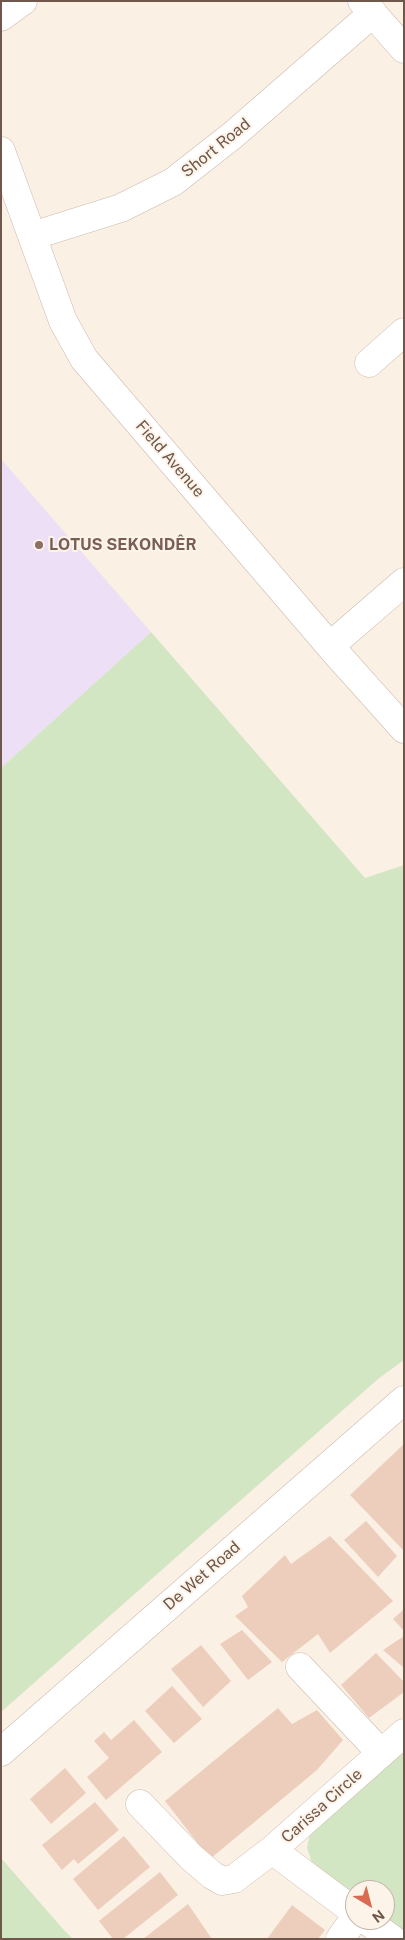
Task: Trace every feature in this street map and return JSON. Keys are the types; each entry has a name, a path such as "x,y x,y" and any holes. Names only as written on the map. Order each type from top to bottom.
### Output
{"street":[{"path":"1,17 23,1"},
{"path":"367,7 404,49"},
{"name":"Short Road","path":"32,236 121,208 173,182 233,135 367,7"},
{"name":"Field Avenue","path":"1,150 63,321 84,359 330,646 404,729"},
{"path":"369,363 404,332"},
{"path":"330,646 404,582"},
{"name":"De Wet Road","path":"1,1752 404,1400"},
{"path":"300,1667 381,1753"},
{"name":"Carissa Circle","path":"345,1905 272,1850 404,1734"},
{"path":"140,1804 191,1858 222,1882 234,1879 272,1850"},
{"path":"380,1930 392,1939"}],"shaded area":[{"name":"LOTUS SEKONDÊR","path":"1,459 151,632 1,768"}],"green space":[{"path":"151,632 365,878 404,865 404,1360 378,1379 1,1712 1,768"},
{"path":"404,1745 404,1931 395,1925 395,1880 345,1880 345,1890 313,1866 307,1848 311,1829"},
{"path":"1,1858 63,1929 73,1939 1,1939"}],"building":[{"path":"404,1444 404,1551 350,1495"},
{"path":"366,1521 397,1556 378,1577 344,1540"},
{"path":"330,1536 393,1601 330,1653 318,1634 282,1662 235,1616 248,1607 242,1596 285,1555 291,1564"},
{"path":"404,1609 404,1631 393,1619"},
{"path":"242,1630 272,1662 248,1680 220,1644"},
{"path":"404,1636 404,1668 383,1650"},
{"path":"201,1645 231,1681 203,1707 171,1669"},
{"path":"376,1653 404,1682 404,1692 369,1718 341,1685"},
{"path":"172,1686 202,1719 174,1743 145,1711"},
{"path":"278,1708 292,1724 317,1710 343,1740 317,1770 210,1859 165,1801"},
{"path":"134,1720 162,1752 106,1800 87,1777 109,1758 94,1741 104,1732 111,1740"},
{"path":"65,1768 86,1793 51,1824 30,1799"},
{"path":"95,1802 119,1830 78,1864 74,1859 62,1870 42,1845"},
{"path":"124,1836 150,1867 98,1910 73,1879"},
{"path":"160,1872 178,1895 123,1939 113,1939 99,1921"},
{"path":"188,1904 212,1939 143,1939"},
{"path":"292,1905 325,1930 318,1939 267,1939"}],"place":[{"name":"LOTUS SEKONDÊR","path":"39,545"}]}
